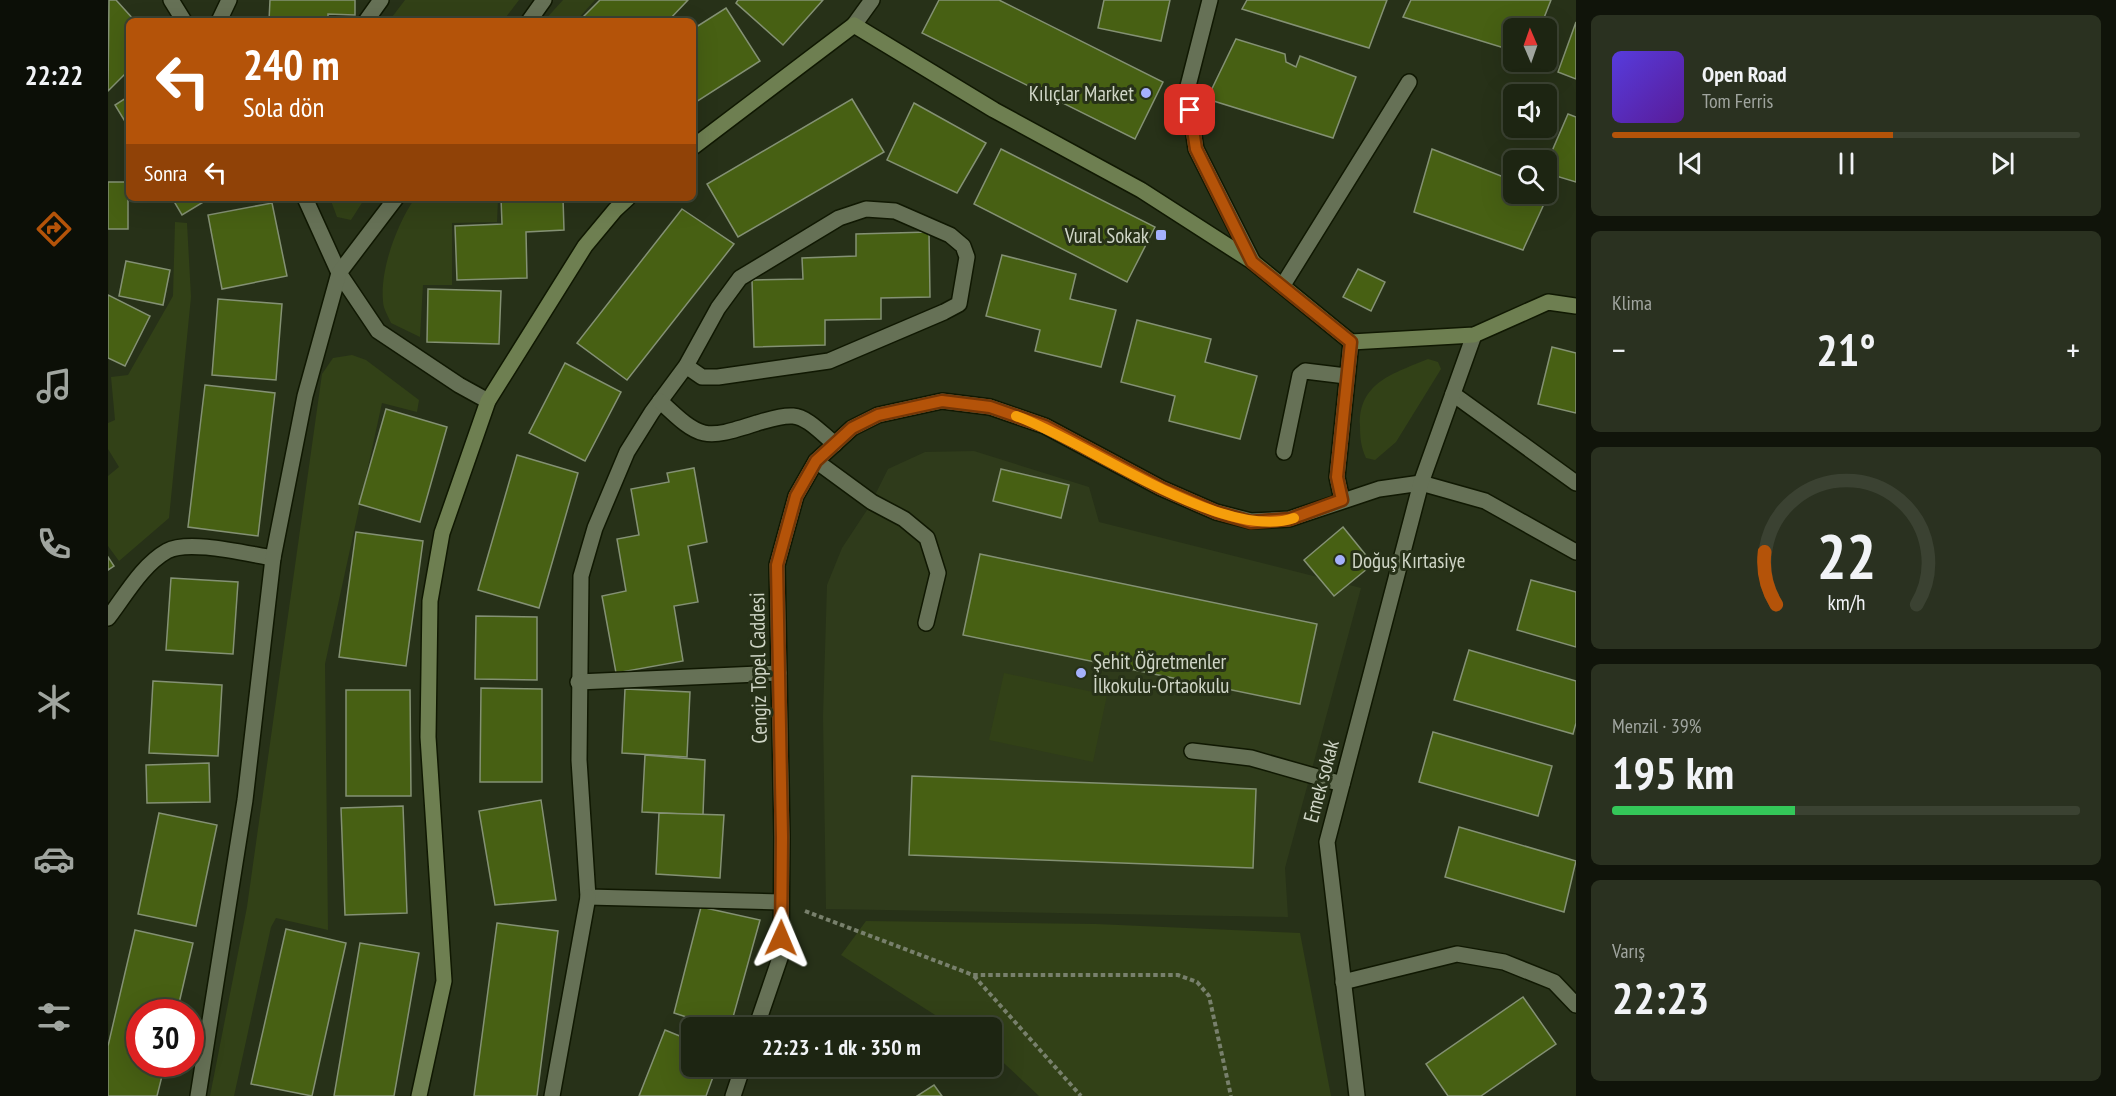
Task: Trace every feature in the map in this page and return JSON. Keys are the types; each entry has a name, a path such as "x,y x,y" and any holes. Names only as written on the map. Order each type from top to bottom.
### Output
{"street":[{"path":"171,0 182,18"},
{"path":"220,18 229,0"},
{"path":"368,18 381,0"},
{"path":"530,18 544,0"},
{"path":"696,145 854,25 872,0"},
{"path":"1210,0 1187,90 1194,137 1196,149 1252,262"},
{"path":"854,25 994,110 1141,190 1252,262 1351,342 1474,335 1548,302 1576,306"},
{"path":"1283,285 1409,82"},
{"path":"306,201 339,273 378,331 459,385 488,401"},
{"path":"198,1096 245,800 273,558 305,396 339,273 394,201"},
{"path":"419,1096 444,981 428,736 430,601 442,533 488,401 585,246 625,201"},
{"path":"552,1096 588,897 579,760 578,682 582,576 595,528 627,452 686,366 718,308 740,278 839,218 866,209 895,211 950,235 963,246 967,257 958,304 829,362 718,377 702,377 686,366"},
{"name":"Emek sokak","path":"1357,1096 1327,842 1421,483 1474,335"},
{"path":"1342,500 1337,477 1351,342"},
{"path":"1284,452 1300,375 1305,371 1346,376"},
{"path":"1453,394 1576,483"},
{"path":"660,401 694,430 706,436 719,435 773,418 793,416 802,419 835,444"},
{"name":"Cengiz Topel Caddesi","path":"760,1017 781,955 777,565 796,496 816,461 852,428 878,415 942,401 990,407 1045,426 1161,488 1216,512 1251,522 1290,519 1379,489 1421,483"},
{"path":"816,461 872,502 904,519 927,538 938,573 926,623"},
{"path":"1421,483 1485,501 1576,552"},
{"path":"108,618 144,572 168,550 184,546 273,558"},
{"path":"578,682 779,673"},
{"path":"1192,751 1269,762 1342,784"},
{"path":"588,897 781,902"},
{"path":"1343,982 1457,954 1504,962 1554,982 1576,1005"},
{"path":"734,1096 740,1077"}],"path":[{"path":"781,902 973,975 1178,975 1190,979 1209,996 1231,1096"},
{"path":"973,975 1081,1096"}],"shaded area":[{"path":"405,0 519,0 505,18 391,18"},
{"path":"563,0 595,0 579,18 547,18"},
{"path":"331,201 363,201 351,220 337,217"},
{"path":"413,201 447,201 447,203 498,201 497,222 452,223 452,285 423,285 420,337 391,323 383,301 387,261"},
{"path":"175,222 187,223 191,297 169,518 119,561 108,546 108,476 119,467 108,449 108,423 115,420 111,377 128,375 173,296"},
{"path":"352,355 366,360 419,400 417,412 382,403 325,664 328,930 276,918 271,927 234,1096 210,1096 247,907 322,374 333,358"},
{"path":"1428,359 1438,362 1441,369 1396,442 1375,460 1366,458 1360,430 1361,411 1365,399 1381,381"},
{"name":"Şehit Öğretmenler İlkokulu-Ortaokulu","path":"974,451 1089,487 1099,522 1361,588 1285,868 1288,917 826,909 823,716 827,585 842,548 869,507 888,469 925,452"},
{"path":"1004,673 1107,695 1093,762 989,740"},
{"path":"866,921 1096,924 1300,933 1331,1096 1039,1096 1002,1061 1002,1017 938,1017 841,955"}],"building":[{"path":"109,0 116,0 132,18 126,18 126,73 108,91"},
{"path":"270,0 355,0 355,15 328,14 328,18 269,18"},
{"path":"600,0 688,0 671,18 582,18"},
{"path":"738,0 823,0 783,45 736,3"},
{"path":"939,0 999,0 1163,82 1135,139 922,33"},
{"path":"1104,0 1170,0 1161,41 1098,28"},
{"path":"1247,0 1387,0 1369,48 1242,9"},
{"path":"1411,0 1551,0 1544,18 1503,18 1503,48 1403,17"},
{"path":"726,8 760,61 696,102 696,27"},
{"path":"1576,22 1576,79 1558,72"},
{"path":"1236,39 1285,54 1286,62 1296,67 1300,56 1356,77 1333,138 1207,99"},
{"path":"126,98 126,123 115,105"},
{"path":"852,99 884,152 738,237 707,184"},
{"path":"914,103 986,143 957,193 887,160"},
{"path":"1568,114 1576,117 1576,182 1557,176 1557,150 1552,150"},
{"path":"1001,149 1155,227 1127,282 974,204"},
{"path":"1432,149 1503,177 1503,204 1544,204 1523,250 1414,212"},
{"path":"108,182 126,182 128,229 108,229"},
{"path":"174,201 205,201 182,215"},
{"path":"501,201 563,201 564,230 526,232 527,278 457,280 455,226 502,224"},
{"path":"272,203 287,276 222,289 208,215"},
{"path":"682,209 734,244 627,380 577,343"},
{"path":"929,232 930,297 881,298 881,319 825,320 825,345 754,347 752,280 803,279 802,258 856,256 856,234"},
{"path":"1002,255 1076,274 1070,299 1116,310 1101,367 1035,351 1040,330 986,316"},
{"path":"126,261 170,270 163,305 119,296"},
{"path":"1358,269 1385,282 1371,311 1343,297"},
{"path":"428,289 501,291 499,344 427,342"},
{"path":"108,295 150,316 125,366 108,358"},
{"path":"218,299 282,304 276,380 212,375"},
{"path":"1137,320 1211,339 1205,362 1257,376 1240,439 1169,421 1175,396 1121,382"},
{"path":"1552,347 1576,353 1576,413 1538,404"},
{"path":"565,363 621,392 585,461 529,433"},
{"path":"205,385 275,393 258,536 188,527"},
{"path":"386,409 447,427 420,522 359,504"},
{"path":"517,455 578,473 539,608 478,590"},
{"path":"694,468 707,542 688,546 698,602 674,606 683,661 616,673 602,596 626,591 617,539 639,535 631,489 669,482 667,473"},
{"path":"1001,469 1069,485 1061,518 993,501"},
{"path":"1343,527 1373,564 1334,596 1304,560"},
{"path":"356,532 423,541 406,666 339,657"},
{"path":"980,554 1317,624 1300,704 963,635"},
{"path":"108,557 114,566 108,570"},
{"path":"171,578 238,582 233,654 166,650"},
{"path":"1531,580 1576,592 1576,647 1517,630"},
{"path":"476,616 537,617 537,680 475,679"},
{"path":"1469,650 1576,681 1576,723 1573,734 1454,700"},
{"path":"153,681 222,685 218,756 149,753"},
{"path":"481,688 542,689 542,782 480,782"},
{"path":"625,689 690,692 687,757 622,753"},
{"path":"346,690 410,690 411,796 346,796"},
{"path":"1433,732 1552,766 1538,816 1419,782"},
{"path":"645,755 705,760 703,815 642,812"},
{"path":"209,763 210,802 147,803 146,765"},
{"path":"912,776 1256,789 1253,868 909,855"},
{"path":"541,800 556,900 495,905 479,811"},
{"path":"403,806 407,913 345,915 341,808"},
{"path":"159,813 217,825 196,926 138,914"},
{"path":"659,813 724,815 720,878 656,874"},
{"path":"1459,827 1576,861 1564,912 1445,877"},
{"path":"701,907 760,920 733,1017 687,1017 674,1013"},
{"path":"497,923 558,931 537,1096 474,1096"},
{"path":"286,929 346,943 312,1096 251,1084"},
{"path":"135,930 193,943 180,999 126,999 126,1077 162,1077 157,1096 108,1096 108,1046"},
{"path":"360,943 419,953 394,1096 334,1096"},
{"path":"1523,997 1556,1044 1481,1096 1448,1096 1426,1064"},
{"path":"665,1030 681,1037 681,1077 713,1077 706,1096 639,1096"},
{"path":"934,1085 942,1096 917,1096"}],"slow traffic":[{"path":"1016,416 1045,426 1161,488 1216,512 1251,522 1294,518"}],"place":[{"name":"Kılıçlar Market","path":"1146,93"},
{"name":"Vural Sokak","path":"1161,235"},
{"name":"Doğuş Kırtasiye","path":"1340,560"},
{"name":"Şehit Öğretmenler İlkokulu-Ortaokulu","path":"1081,673"}],"route":[{"path":"781,938 782,837 777,565 796,496 816,461 852,428 878,415 942,401 990,407 1045,426 1161,488 1216,512 1251,522 1290,519 1342,500 1337,477 1351,342 1252,262 1196,149 1190,110"}]}
